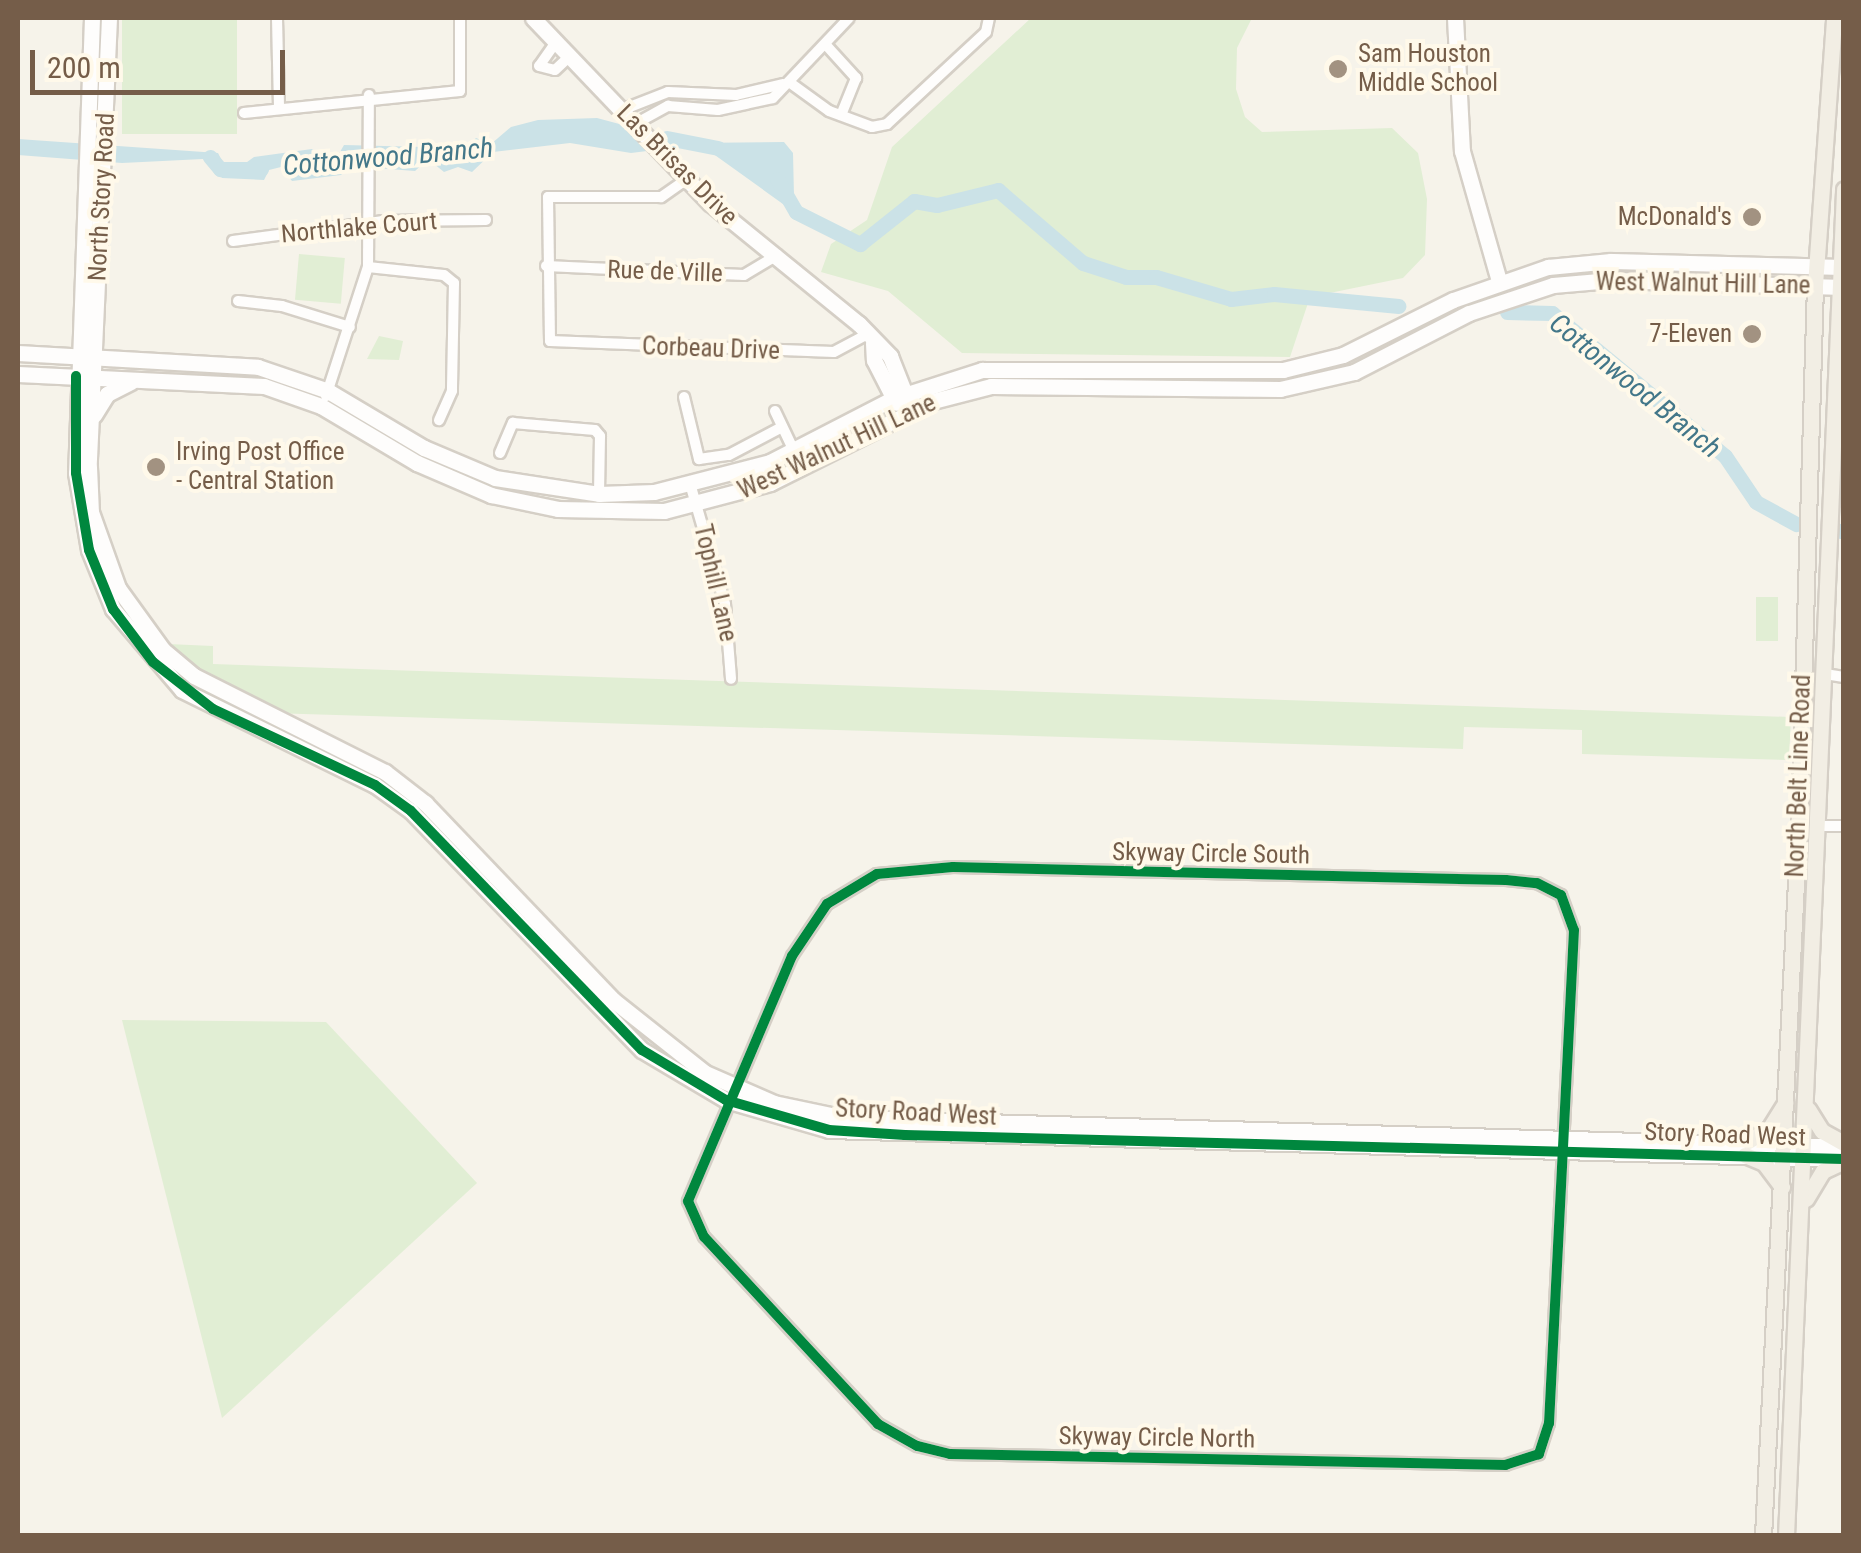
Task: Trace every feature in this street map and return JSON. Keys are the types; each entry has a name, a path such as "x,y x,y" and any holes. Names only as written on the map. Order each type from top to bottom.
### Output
{"main road":[{"name":"North Story Road","path":"92,18 86,169 94,377"},
{"name":"North Story Road","path":"76,376 104,171 109,18"},
{"name":"Las Brisas Drive","path":"533,18 687,180 890,356 907,414"},
{"path":"1455,18 1462,151 1499,281"},
{"name":"North Belt Line Road","path":"1763,1536 1787,1100 1815,285 1838,49 1834,18"},
{"name":"North Belt Line Road","path":"1786,1536 1808,1108 1844,190"},
{"name":"West Walnut Hill Lane","path":"18,353 233,363 324,398 486,474 600,494 691,487 794,451 900,396 982,370 1027,366 1268,371 1378,341 1499,281 1579,262 1841,267"},
{"path":"1661,262 1661,281"},
{"name":"West Walnut Hill Lane","path":"23,374 239,382 324,398 420,464 491,495 599,512 697,505 770,483 907,414 990,386 1236,392 1301,386 1384,360 1505,298 1580,282 1841,286"},
{"path":"1396,331 1404,349"},
{"path":"1378,341 1384,360"},
{"path":"23,374 61,388 76,413"},
{"name":"Story Road West","path":"76,376 79,508 98,559 162,650 217,702 385,772 425,802 644,1029 730,1093 830,1130 926,1128 1747,1148 1806,1151 1844,1160"},
{"name":"Story Road West","path":"94,377 91,512 98,559"},
{"path":"91,424 107,394 144,378"},
{"path":"420,464 432,462 470,478 486,474"},
{"path":"1809,496 1831,497"},
{"path":"1800,783 1809,786 1808,834 1819,850"},
{"path":"1782,1189 1769,1167 1747,1148 1769,1129 1787,1100"},
{"path":"1808,1108 1822,1131 1844,1145"},
{"name":"Story Road West","path":"1806,1151 1844,1145"},
{"path":"1803,1213 1814,1182 1844,1160"}],"street":[{"path":"277,18 279,108"},
{"path":"244,113 369,96 460,91 460,18"},
{"path":"635,124 668,106 750,107 789,82 849,18"},
{"path":"789,82 808,102 872,127 888,124 986,32 990,18"},
{"path":"556,42 539,57 539,66 555,70 570,56"},
{"path":"826,45 856,78 841,116"},
{"path":"622,110 668,92 736,95 789,82"},
{"path":"324,398 368,267 369,96"},
{"path":"546,266 548,197 662,196 687,180"},
{"name":"Northlake Court","path":"233,242 370,224 486,220"},
{"name":"Rue de Ville","path":"546,266 744,275 777,256"},
{"name":"Corbeau Drive","path":"546,266 550,341 834,352 870,339"},
{"path":"368,267 444,276 454,283 452,391 439,420"},
{"path":"1499,281 1505,298"},
{"path":"238,301 282,306 350,326"},
{"path":"684,397 699,458 730,455 782,427"},
{"path":"775,410 794,451"},
{"path":"500,453 514,423 595,430 600,436 599,512"},
{"name":"Tophill Lane","path":"691,487 727,614 731,679"},
{"path":"1825,674 1844,677"},
{"path":"1820,826 1844,826"},
{"name":"Skyway Circle South","path":"730,1093 809,927 827,904 878,874 953,868 1506,880 1553,889 1573,915 1563,1144"},
{"name":"Skyway Circle North","path":"730,1093 690,1188 692,1223 878,1424 917,1446 950,1454 1506,1465 1530,1460 1544,1446 1549,1423 1563,1144"}],"green space":[{"path":"122,18 237,18 237,134 122,134"},
{"path":"1031,18 1252,18 1237,48 1236,89 1245,117 1262,132 1392,128 1418,153 1427,199 1425,255 1403,278 1310,297 1290,357 962,353 888,291 821,272 831,244 867,220 892,147"},
{"path":"299,254 345,258 341,304 295,300"},
{"path":"379,336 403,341 399,360 367,359"},
{"path":"1756,597 1778,597 1778,641 1756,641"},
{"path":"168,644 213,646 213,664 1791,717 1789,760 1582,754 1582,730 1464,727 1463,749 270,713 227,694"},
{"path":"122,1020 326,1022 477,1183 222,1418"}],"water":[{"path":"597,118 690,143 784,142 793,153 794,196 781,199 819,219 815,227 712,153 679,147 631,153 570,143 493,152 472,172 458,167 444,172 428,159 415,171 349,166 341,175 292,181 281,167 269,170 264,180 222,178 203,159 122,163 18,155 18,139 218,153 229,175 254,157 312,149 320,159 337,157 344,145 466,148 476,138 491,144 511,127 538,120"}],"waterway":[{"name":"Cottonwood Branch","path":"667,138 718,148"},
{"name":"Cottonwood Branch","path":"210,157 220,169 261,169"},
{"name":"Cottonwood Branch","path":"777,179 796,212 860,244 914,201 937,205 998,190 1083,263 1126,277 1156,277 1231,299 1274,294 1398,306"},
{"name":"Cottonwood Branch","path":"1507,312 1552,313 1725,456 1756,502 1796,524"}],"cycle path":[{"path":"76,376 76,473 89,550 113,609 153,662 213,709 375,785 411,811 642,1050 726,1100 829,1130 905,1135 1844,1159"},
{"path":"953,867 1506,880 1537,883 1561,895 1574,930 1549,1423 1539,1454 1506,1465 950,1454 917,1446 878,1424 704,1237 688,1201 792,956 827,904 877,874 953,867"}],"place":[{"name":"Sam Houston Middle School","path":"1338,69"},
{"name":"McDonald's","path":"1752,217"},
{"name":"7-Eleven","path":"1752,334"},
{"name":"Irving Post Office - Central Station","path":"156,467"}]}
